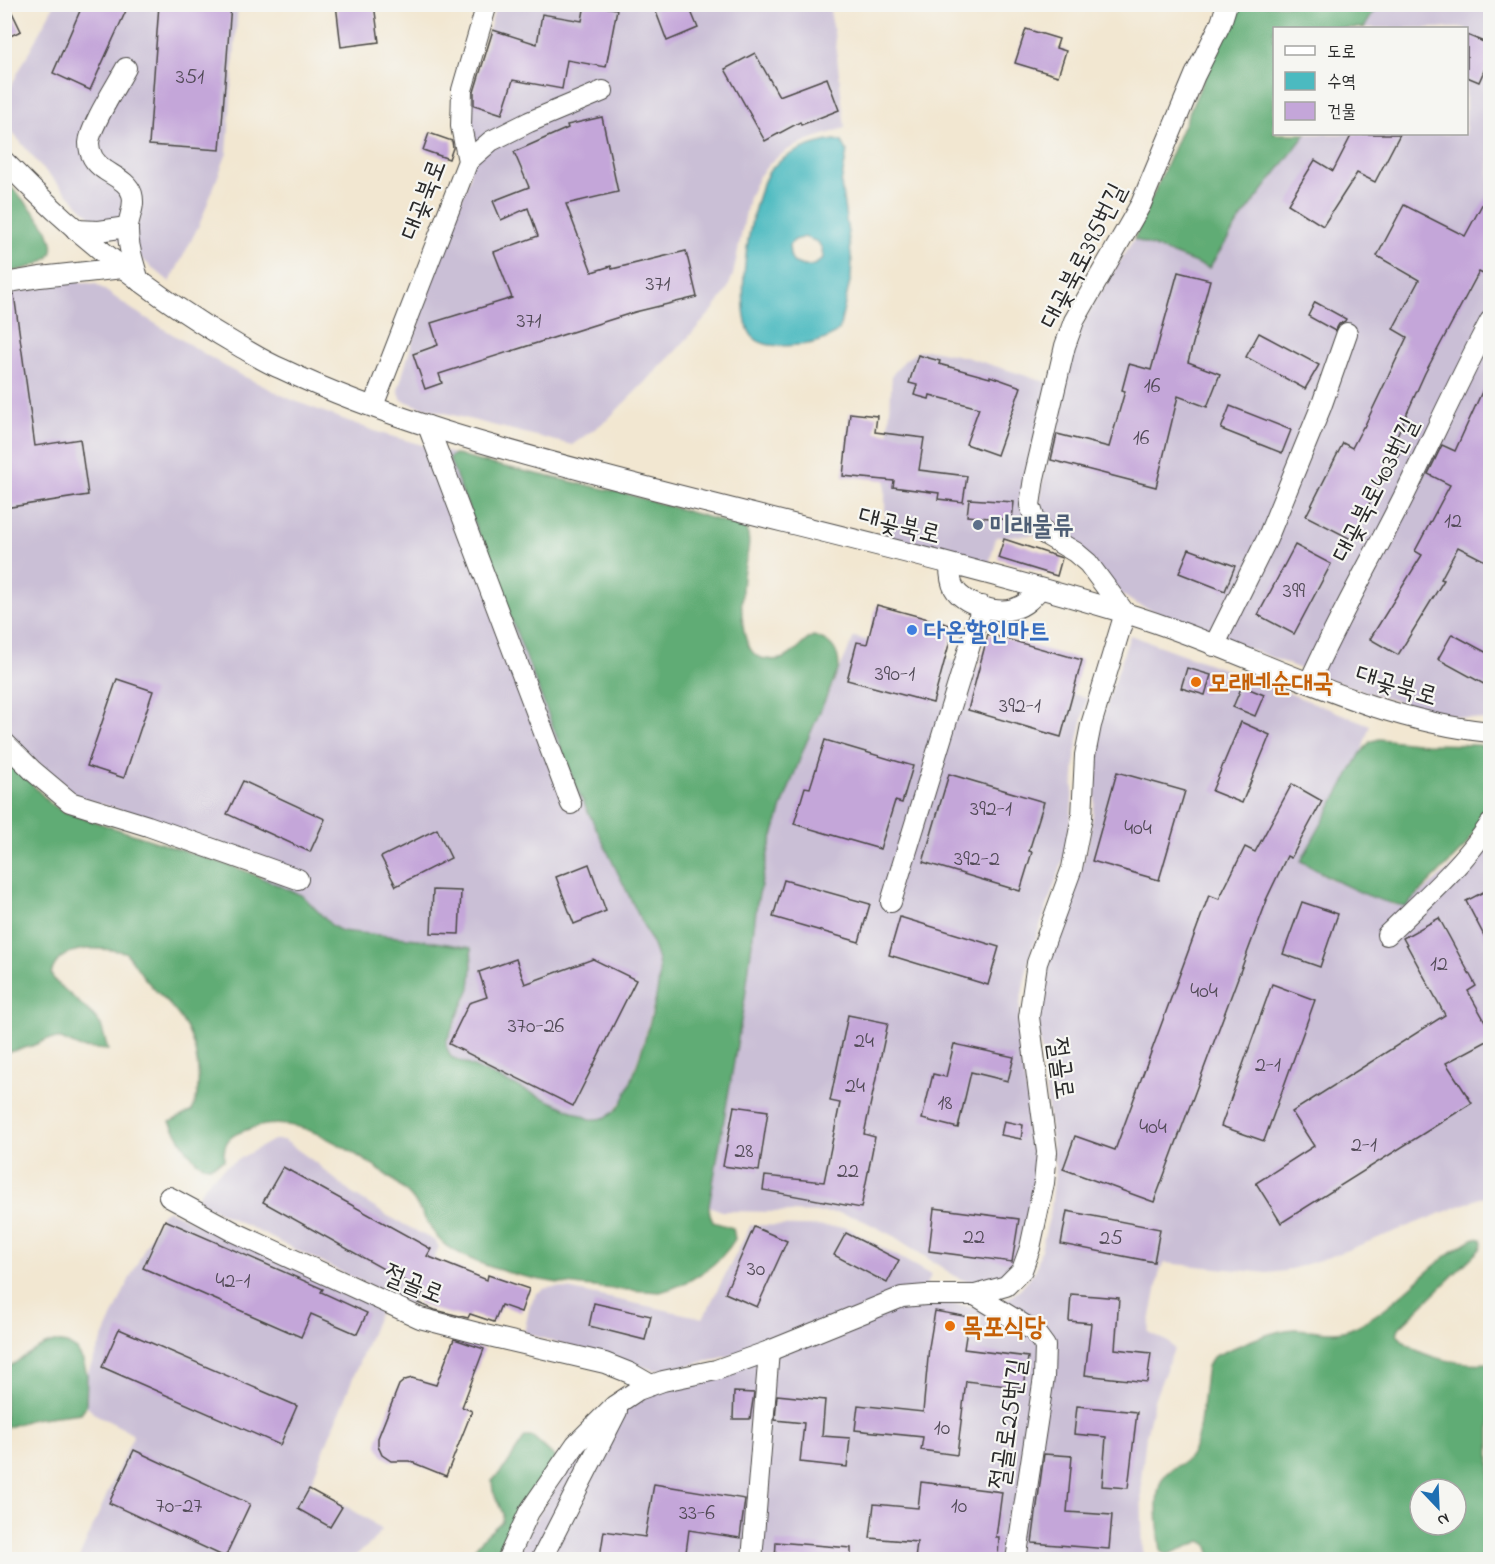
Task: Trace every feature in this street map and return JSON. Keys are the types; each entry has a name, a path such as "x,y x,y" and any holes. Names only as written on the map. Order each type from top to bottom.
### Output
{"street":[{"name":"대곶북로","path":"373,406 468,161 461,126 462,90 487,4"},
{"name":"대곶북로395번길","path":"1125,613 1088,563 1075,552 1046,535 1035,520 1030,505 1065,346 1074,321 1141,204 1195,75 1221,23 1227,4"},
{"path":"126,68 89,140 93,159 100,167 125,183 131,192 132,213 127,227 132,258 139,281"},
{"path":"468,161 490,141 603,91"},
{"name":"대곶북로","path":"4,161 76,230 139,281 208,328 280,369 373,406 428,426 558,464 950,564 1125,613 1362,703 1422,722 1485,735"},
{"path":"76,230 99,231 127,227"},
{"path":"4,284 40,277 123,268"},
{"name":"대곶북로403번길","path":"1309,682 1327,642 1491,321"},
{"path":"1214,646 1267,539 1321,407 1347,333"},
{"path":"428,426 571,804"},
{"path":"950,564 952,585 957,594 965,600 982,606 1011,610 1030,600 1040,589"},
{"path":"891,902 982,606"},
{"name":"절골로","path":"507,1560 529,1512 576,1444 614,1406 638,1390 716,1370 902,1297 975,1295 1006,1286 1022,1270 1030,1248 1044,1183 1047,1152 1029,1017 1033,985 1037,963 1072,868 1082,817 1085,755 1090,725 1125,613"},
{"path":"4,742 33,771 70,802 148,826 298,879"},
{"path":"1387,935 1456,868 1491,824"},
{"name":"절골로","path":"169,1197 234,1232 420,1318 605,1363 651,1385"},
{"name":"절골로25번길","path":"975,1295 1034,1331 1044,1346 1044,1377 1016,1560"},
{"path":"752,1560 769,1351"},
{"path":"541,1560 622,1401"}],"shaded area":[{"path":"52,5 238,5 227,153 200,223 170,282 93,219 41,167 5,123 5,97 53,7"},
{"path":"496,5 829,5 835,38 845,128 789,149 772,161 759,176 749,197 733,275 726,292 674,353 607,420 572,445 421,407 402,400 398,390 429,286 470,176 468,106"},
{"path":"1378,5 1490,5 1490,721 1416,707 1369,693 1303,670 1136,604 1124,596 1055,530 1042,514 1040,503 1068,362 1081,328 1094,303 1134,239 1208,268 1238,223 1305,135 1468,135 1468,27 1365,27"},
{"path":"72,281 96,284 133,310 231,370 292,400 380,433 454,454 471,516 577,789 652,943 658,960 659,984 643,1042 626,1095 611,1115 601,1120 576,1114 451,1057 446,1046 447,1040 470,988 470,948 417,939 342,931 331,926 294,892 262,878 268,859 77,796 35,761 5,730 4,294"},
{"path":"931,350 966,357 1049,383 1036,535 996,537 989,565 885,538 885,489 892,375 905,360 918,351"},
{"path":"1130,635 1370,725 1361,753 1301,861 1332,880 1393,905 1406,906 1490,834 1490,1194 1332,1256 1285,1271 1268,1273 1165,1263 1160,1270 1148,1332 1168,1342 1174,1349 1154,1400 1146,1436 1141,1479 1143,1559 515,1560 548,1498 581,1451 619,1414 646,1396 919,1303 976,1307 999,1302 1012,1296 1036,1269 1051,1210 1055,1170 1038,1024 1044,968 1087,850 1095,800 1097,734"},
{"path":"854,637 977,667 1087,698 1076,750 1071,817 1065,855 1030,955 1020,1004 1019,1048 1038,1153 1037,1170 1018,1263 1004,1278 991,1282 969,1282 958,1278 895,1237 858,1218 839,1213 722,1211 709,1206 745,998 757,903 769,849 804,748"},
{"path":"273,1140 284,1140 316,1163 351,1193 435,1241 439,1247 411,1306 196,1201 210,1179 228,1165"},
{"path":"168,1210 381,1308 310,1485 382,1530 370,1544 351,1559 78,1560 133,1436 130,1432 95,1414 86,1406 87,1374 161,1215"},
{"path":"751,1225 846,1227 931,1275 926,1287 729,1356 674,1369 654,1370 524,1333 530,1305 537,1293 546,1288 558,1287 703,1318"}],"green space":[{"path":"1236,5 1378,5 1365,27 1273,27 1273,135 1305,135 1238,223 1209,268 1134,239"},
{"path":"4,180 46,228 52,249 49,257 40,263 5,273"},
{"path":"454,454 627,494 745,528 749,546 743,577 742,609 748,645 761,658 781,659 792,654 813,636 829,643 839,661 839,668 804,748 783,804 769,849 757,903 745,998 709,1206 713,1222 733,1228 735,1239 721,1257 702,1273 671,1289 660,1292 534,1279 464,1256 439,1239 415,1202 388,1176 338,1144 294,1126 283,1124 254,1127 229,1139 226,1143 224,1160 210,1166 198,1162 187,1150 170,1122 192,1111 196,1100 198,1076 192,1040 177,1014 125,952 82,949 63,957 51,974 55,981 101,1025 108,1050 81,1048 61,1039 48,1039 5,1053 4,755 50,803 62,811 243,870 303,896 331,925 341,931 417,939 471,948 470,988 447,1040 446,1046 451,1057 590,1119 606,1117 618,1108 630,1083 650,1022 658,986 657,959 652,943 577,789 449,458"},
{"path":"1379,739 1426,744 1480,745 1490,753 1490,805 1465,847 1406,906 1379,900 1365,894 1301,861 1361,753 1370,742"},
{"path":"1475,1238 1481,1239 1480,1249 1399,1328 1397,1334 1405,1343 1427,1355 1466,1363 1490,1363 1490,1559 1212,1559 1207,1544 1201,1541 1167,1555 1161,1552 1157,1500 1161,1481 1166,1474 1184,1462 1193,1450 1200,1421 1207,1366 1213,1357 1275,1332 1302,1329 1330,1332 1350,1329 1383,1310 1442,1259"},
{"path":"54,1342 67,1344 77,1350 83,1361 87,1374 86,1406 81,1413 32,1419 5,1428 5,1369 34,1350"},
{"path":"525,1437 533,1437 556,1458 516,1520 497,1559 465,1560 483,1538 502,1521 503,1514 493,1491 492,1481 506,1466"}],"water":[{"path":"827,141 842,142 847,151 841,184 852,262 851,277 839,330 825,339 809,344 768,345 753,337 747,324 744,304 746,252 757,201 764,181 778,162 801,149","holes":["804,237 818,242 823,258 820,261 809,266 793,262 789,245 795,240"]}],"building":[{"path":"4,4 8,4 21,31 4,39"},
{"path":"83,4 129,4 90,90 53,73"},
{"path":"159,4 231,4 220,150 149,145"},
{"path":"336,4 374,4 379,42 341,47"},
{"path":"585,4 617,9 606,67 567,60 562,89 513,80 502,114 474,105 474,92 493,30 537,44 542,14 582,21"},
{"path":"653,4 688,4 698,28 667,41"},
{"path":"1026,29 1059,39 1056,48 1066,51 1058,76 1015,63"},
{"path":"1468,35 1491,45 1491,55 1479,82 1468,77"},
{"path":"755,53 779,96 827,78 839,110 801,125 800,122 765,141 725,69"},
{"path":"602,117 618,192 566,204 592,272 686,251 697,297 635,312 439,374 442,383 425,389 413,354 438,345 431,323 512,298 494,252 538,236 528,208 501,220 493,201 529,187 514,152 568,128 567,125"},
{"path":"429,133 452,141 453,148 449,159 423,150"},
{"path":"1351,135 1399,135 1375,182 1357,173 1323,226 1288,204 1315,160 1333,171"},
{"path":"1491,188 1491,260 1483,274 1479,272 1425,373 1394,442 1402,447 1394,464 1391,462 1351,539 1306,516 1343,443 1352,448 1364,427 1407,337 1393,329 1419,280 1377,256 1404,205 1465,236"},
{"path":"1178,272 1210,280 1188,362 1220,374 1207,407 1178,396 1156,487 1051,460 1057,434 1109,447 1125,391 1122,390 1129,364 1151,370"},
{"path":"14,294 35,446 80,439 88,495 4,508 4,295"},
{"path":"1315,302 1346,319 1345,321 1339,324 1335,331 1308,316"},
{"path":"1259,333 1319,365 1305,389 1246,357"},
{"path":"918,355 940,361 939,364 990,378 990,376 1021,387 997,455 966,444 979,408 930,395 929,399 914,395 917,385 909,383"},
{"path":"1491,372 1491,564 1458,547 1441,579 1444,580 1398,655 1370,639 1422,555 1415,551 1450,485 1428,474 1442,445 1455,451"},
{"path":"1230,406 1291,430 1282,453 1221,429"},
{"path":"850,413 877,416 875,432 924,438 919,470 967,476 963,502 938,499 939,493 893,487 894,481 843,476"},
{"path":"969,499 1014,502 1012,520 967,516"},
{"path":"1004,539 1062,558 1057,576 998,558"},
{"path":"1295,545 1331,564 1294,634 1258,615"},
{"path":"1189,549 1235,566 1225,591 1179,573"},
{"path":"877,605 954,626 933,703 847,680 857,642 867,644"},
{"path":"988,634 1082,660 1061,737 968,710"},
{"path":"1452,634 1491,655 1491,688 1438,659"},
{"name":"모래네순대국","path":"1187,668 1211,675 1205,695 1181,688"},
{"path":"117,679 153,691 124,778 87,766"},
{"path":"1242,686 1264,695 1255,716 1233,707"},
{"path":"1241,722 1270,735 1242,803 1212,791"},
{"path":"825,740 913,766 902,803 895,801 880,849 794,824 805,787 810,788"},
{"path":"1117,772 1185,791 1159,880 1092,861"},
{"path":"949,774 1044,802 1020,891 923,862"},
{"path":"243,781 325,819 310,852 227,814"},
{"path":"1292,784 1322,801 1291,858 1287,856 1266,900 1154,1202 1063,1169 1075,1136 1115,1150 1209,895 1219,899 1245,847 1255,852"},
{"path":"437,829 451,858 396,886 381,857"},
{"path":"589,864 606,911 574,924 556,877"},
{"path":"784,880 870,904 859,942 773,917"},
{"path":"1491,888 1491,949 1466,901"},
{"path":"433,890 461,891 459,934 431,933"},
{"path":"1302,902 1338,914 1320,967 1283,954"},
{"path":"900,917 999,947 988,985 889,955"},
{"path":"1439,918 1476,986 1468,991 1491,1032 1491,1039 1446,1063 1472,1103 1281,1223 1256,1183 1314,1146 1292,1112 1445,1015 1403,938"},
{"path":"516,959 525,984 593,959 636,980 573,1106 449,1044 469,1003 487,997 479,972"},
{"path":"1272,984 1315,1000 1264,1141 1221,1126"},
{"path":"848,1015 888,1023 864,1134 875,1137 861,1208 763,1190 765,1176 824,1182 840,1103 830,1101"},
{"path":"954,1044 1014,1057 1008,1081 971,1072 958,1128 922,1119 933,1074 946,1077"},
{"path":"734,1106 768,1111 759,1171 723,1166"},
{"path":"1004,1121 1023,1125 1021,1139 1001,1135"},
{"path":"283,1167 431,1249 427,1256 487,1280 488,1275 529,1289 521,1312 501,1305 494,1322 470,1314 468,1318 435,1310 418,1303 423,1291 263,1202"},
{"path":"934,1208 1019,1219 1012,1262 929,1251"},
{"path":"1067,1211 1160,1229 1154,1262 1061,1244"},
{"path":"165,1220 323,1289 321,1292 367,1313 357,1334 311,1314 301,1337 143,1268"},
{"path":"754,1227 787,1241 757,1307 725,1293"},
{"path":"846,1233 899,1260 887,1283 834,1255"},
{"path":"1071,1294 1119,1298 1115,1349 1151,1353 1147,1382 1085,1375 1091,1323 1069,1321"},
{"path":"594,1303 651,1316 645,1340 589,1326"},
{"path":"935,1311 969,1317 964,1349 1028,1357 1024,1388 966,1381 957,1455 921,1450 923,1437 855,1430 858,1405 923,1412"},
{"path":"119,1329 297,1406 280,1445 102,1367"},
{"path":"454,1339 484,1349 462,1407 472,1411 446,1476 409,1461 391,1461 382,1455 378,1446 378,1438 399,1385 412,1378 436,1385"},
{"path":"734,1392 754,1393 750,1419 733,1419"},
{"path":"777,1395 825,1400 822,1436 850,1438 847,1467 800,1462 804,1423 775,1420"},
{"path":"1077,1406 1137,1412 1128,1488 1102,1486 1106,1437 1074,1434"},
{"path":"134,1450 250,1504 225,1557 109,1503"},
{"path":"1044,1454 1072,1456 1067,1512 1112,1515 1109,1549 1032,1543"},
{"path":"921,1482 1002,1492 996,1537 999,1537 998,1560 915,1560 917,1542 870,1538 874,1504 918,1508"},
{"path":"654,1484 745,1499 740,1538 689,1530 685,1560 615,1560 600,1557 604,1531 645,1537"},
{"path":"309,1489 342,1507 330,1527 298,1509"},
{"path":"776,1542 851,1548 851,1560 775,1560"}],"place":[{"name":"미래물류","path":"978,525"},
{"name":"다온할인마트","path":"912,630"},
{"name":"모래네순대국","path":"1196,682"},
{"name":"목포식당","path":"950,1326"}]}
